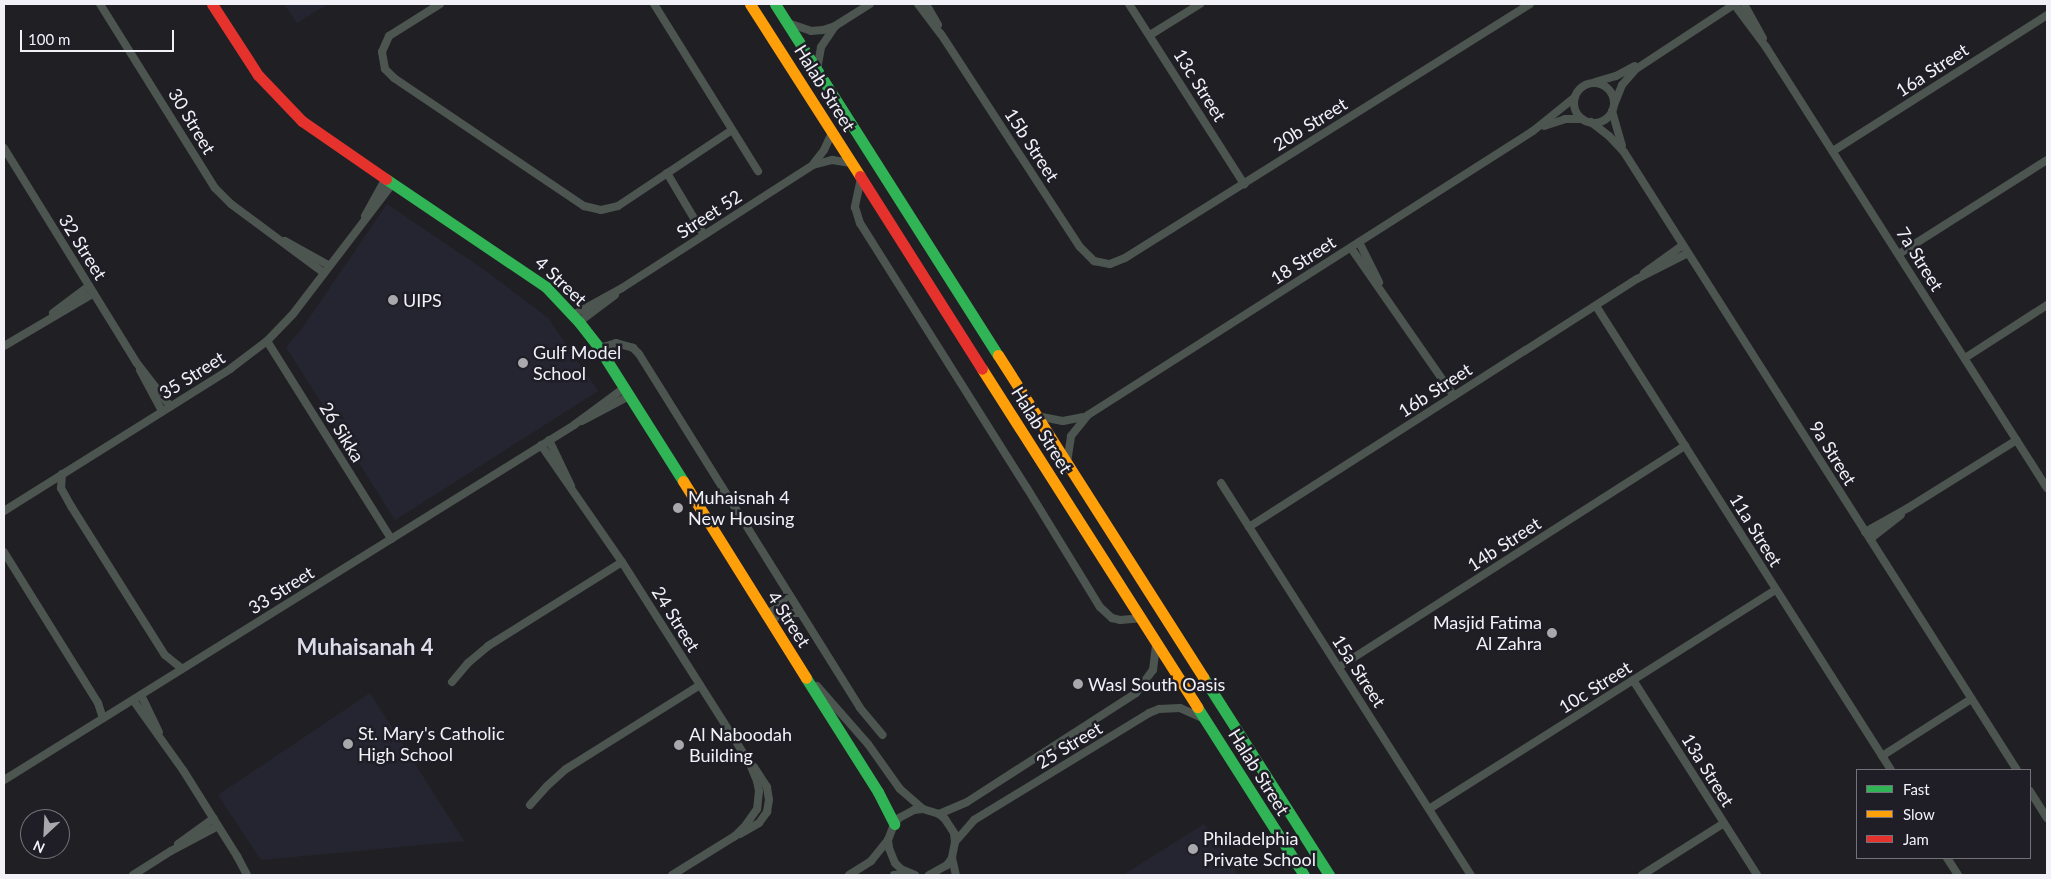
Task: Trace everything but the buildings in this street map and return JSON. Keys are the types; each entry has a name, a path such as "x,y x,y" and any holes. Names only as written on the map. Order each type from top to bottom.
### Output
{"street":[{"name":"30 Street","path":"100,4 215,188 231,204 324,273"},
{"name":"4 Street","path":"212,4 254,70 284,104 315,132 516,264 546,287 576,318 599,348 800,667 878,792 894,824"},
{"path":"440,4 394,32 386,40 382,52 383,63 394,78 592,210 618,206 732,130"},
{"path":"654,4 758,171"},
{"name":"Halab Street","path":"750,4 1304,875"},
{"name":"Halab Street","path":"775,4 1329,875"},
{"path":"787,23 811,31 835,26 870,4"},
{"name":"15b Street","path":"918,4 941,34 1080,247 1094,261 1104,264"},
{"name":"15b Street","path":"926,4 941,34"},
{"name":"13c Street","path":"1129,4 1244,184"},
{"path":"1150,35 1200,4"},
{"name":"20b Street","path":"1104,264 1120,261 1530,4"},
{"path":"1644,62 1622,85 1613,108 1603,120 1591,122 1582,118 1575,109 1575,97 1580,89 1592,83 1616,76 1644,62 1735,4"},
{"name":"7a Street","path":"1735,4 1766,47 2047,488"},
{"name":"7a Street","path":"1744,4 1766,47"},
{"name":"16a Street","path":"1833,151 2047,15"},
{"path":"817,71 821,47 835,26"},
{"path":"1592,83 1603,85 1608,89 1613,99 1613,108"},
{"name":"18 Street","path":"1067,463 1071,436 1088,415 1534,131 1575,97"},
{"name":"9a Street","path":"1613,108 1624,152"},
{"name":"18 Street","path":"1534,131 1557,121 1582,118"},
{"name":"9a Street","path":"1591,122 1609,136 1624,152 2016,769"},
{"name":"Street 52","path":"813,165 824,150 832,133"},
{"name":"32 Street","path":"4,148 136,362 162,411"},
{"name":"Street 52","path":"576,318 813,165 832,160 851,163"},
{"path":"1899,254 2047,160"},
{"path":"667,173 704,235"},
{"path":"860,178 855,207 860,223 1028,488 1100,608 1112,618 1120,620 1141,618"},
{"name":"35 Street","path":"4,511 243,361 267,341 293,314 330,266 390,181"},
{"name":"30 Street","path":"276,237 330,266"},
{"path":"1359,242 1384,294"},
{"name":"16b Street","path":"1249,527 1596,306 1684,245"},
{"path":"1351,248 1454,396"},
{"name":"16b Street","path":"1637,279 1688,253"},
{"path":"46,320 89,286"},
{"path":"4,346 94,293"},
{"path":"1965,358 2047,305"},
{"name":"11a Street","path":"1596,306 1890,769"},
{"name":"26 Sikka","path":"267,341 391,539"},
{"path":"599,348 616,343 632,348 639,354 798,613 860,708 883,735"},
{"name":"32 Street","path":"136,362 170,406"},
{"name":"33 Street","path":"4,780 627,392"},
{"name":"18 Street","path":"1037,416 1063,421 1088,415"},
{"name":"24 Street","path":"549,440 575,495"},
{"path":"1867,535 2017,440"},
{"name":"24 Street","path":"541,445 622,562 749,762 767,786 769,800 767,812 759,823 749,831 735,836 672,875"},
{"name":"14b Street","path":"1339,667 1685,446"},
{"path":"62,474 61,488 71,506 166,655 182,669"},
{"name":"15a Street","path":"1221,483 1471,875"},
{"path":"4,552 98,703 103,718"},
{"path":"452,682 468,663 488,646 622,562"},
{"name":"10c Street","path":"1429,809 1776,590"},
{"path":"768,618 779,608 787,594"},
{"path":"768,618 783,613 798,613"},
{"name":"25 Street","path":"939,814 967,802 1136,693 1153,670 1156,642"},
{"name":"4 Street","path":"800,667 868,744 900,789 923,809"},
{"name":"13a Street","path":"1633,680 1757,875"},
{"path":"530,805 566,769 700,685"},
{"path":"141,695 161,736"},
{"path":"1882,756 1972,699"},
{"path":"133,700 161,736 214,818 247,875"},
{"name":"25 Street","path":"955,842 974,820 1149,713 1159,709 1180,708 1195,713 1208,723"},
{"path":"2031,793 2047,818"},
{"path":"849,875 871,861 888,840 894,824 906,813 923,809 939,814 950,826 955,842 952,858 956,875"},
{"path":"171,851 214,818"},
{"path":"1642,875 1724,823"},
{"path":"132,875 171,851 218,826"},
{"path":"888,840 895,864 912,874"},
{"path":"929,875 941,870 952,858"},
{"path":"1948,859 1958,875"},
{"path":"894,875 912,874"}],"shaded area":[{"path":"284,4 328,4 297,23"},
{"path":"387,204 486,271 548,318 598,391 395,520 286,347 301,330"},
{"name":"St. Mary's Catholic High School","path":"370,693 464,841 261,860 218,795"},
{"name":"Philadelphia Private School","path":"1204,824 1238,875 1123,875"}],"traffic: fast":[{"path":"775,4 998,355"},
{"path":"386,179 546,287 579,322 599,348 683,481"},
{"path":"1203,677 1329,875"},
{"path":"806,678 878,792 894,824"},
{"path":"1197,707 1304,875"}],"traffic: slow":[{"path":"750,4 860,176"},
{"path":"998,355 1203,677"},
{"path":"982,369 1197,707"},
{"path":"683,481 806,678"}],"traffic: jam":[{"path":"212,4 258,75 302,121 386,179"},
{"path":"860,176 982,369"}],"place":[{"name":"UIPS","path":"393,300"},
{"name":"Gulf Model School","path":"523,363"},
{"name":"Muhaisnah 4 New Housing","path":"678,508"},
{"name":"Masjid Fatima Al Zahra","path":"1552,633"},
{"name":"Wasl South Oasis","path":"1078,684"},
{"name":"St. Mary's Catholic High School","path":"348,744"},
{"name":"Al Naboodah Building","path":"679,745"},
{"name":"Philadelphia Private School","path":"1193,849"}],"district":[{"name":"Muhaisanah 4","path":"365,647"}]}
